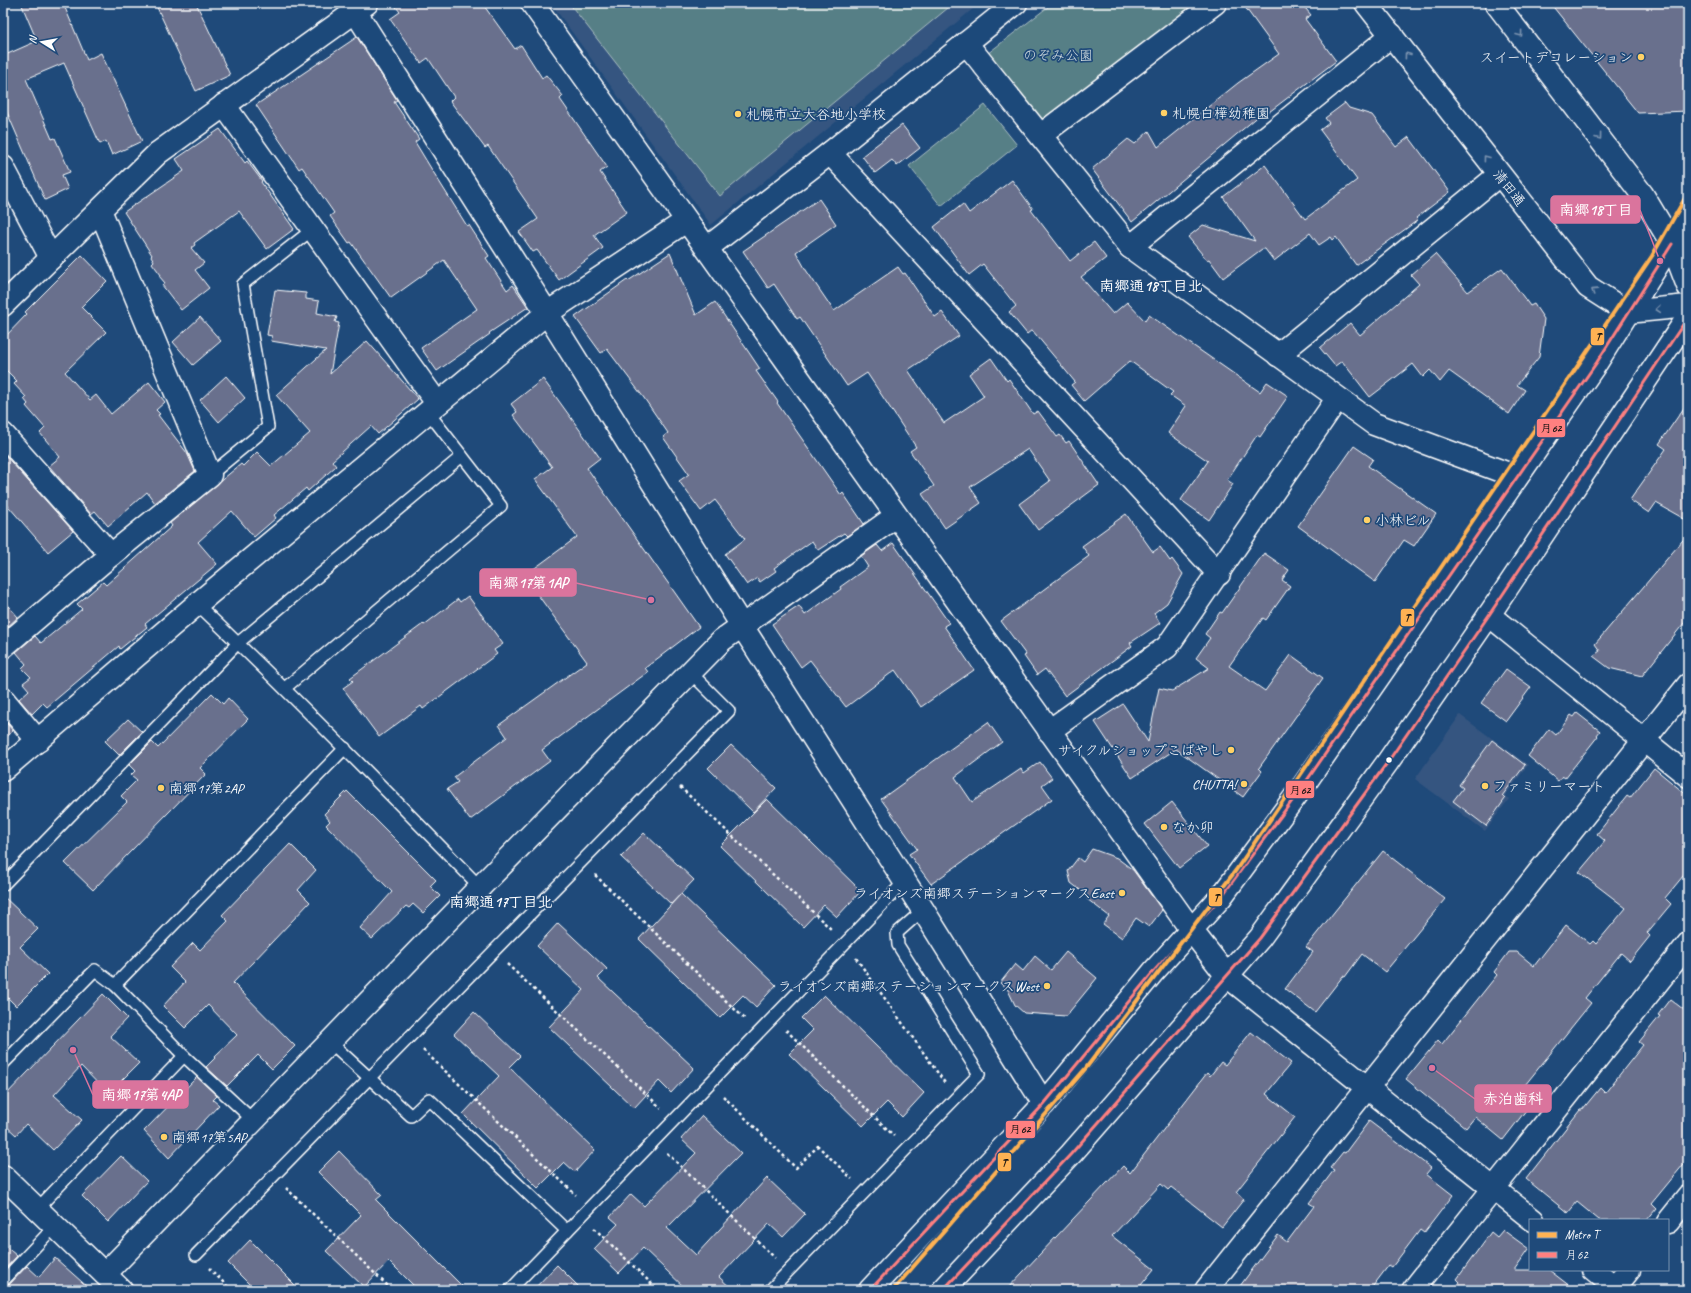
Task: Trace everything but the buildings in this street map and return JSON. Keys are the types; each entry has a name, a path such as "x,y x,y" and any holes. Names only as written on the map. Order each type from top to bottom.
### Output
{"street":[{"path":"532,3 1049,731 1192,931 1227,976 1531,1219"},
{"path":"707,248 830,153 1016,3"},
{"path":"1041,135 1215,3"},
{"name":"清田通","path":"1366,3 1588,287 1627,312"},
{"path":"1496,3 1642,194 1672,244 1688,286"},
{"path":"3,305 158,153 361,7 547,313 742,626 905,881 1044,1104"},
{"path":"1130,247 1392,35"},
{"path":"966,43 1130,247 1337,399 1374,424 1517,477"},
{"path":"224,105 313,229 432,408"},
{"path":"830,153 1219,574"},
{"path":"3,167 51,258"},
{"path":"1278,355 1499,175"},
{"path":"3,647 111,555 210,475 100,210"},
{"path":"870,1290 1044,1104 1154,971 1221,898 1302,786 1597,362 1627,312 1672,244 1688,216"},
{"path":"3,770 197,604 547,313 686,221"},
{"path":"1627,312 1688,306"},
{"path":"943,1290 1071,1154 1260,938 1365,794 1490,615 1688,317"},
{"path":"1049,731 1167,647 1219,574 1337,399"},
{"path":"3,434 111,555"},
{"path":"105,1274 722,640 896,516"},
{"path":"1490,615 1688,776"},
{"path":"1206,1290 1688,685"},
{"path":"3,699 38,741"},
{"path":"1413,1290 1688,944"},
{"path":"3,1176 121,1290"},
{"path":"1669,1221 1688,1197"},
{"path":"1595,1271 1615,1289 1628,1271"}],"lane":[{"path":"210,475 268,427 243,284 313,229"},
{"path":"285,688 501,506 462,456 432,408"},
{"path":"3,885 238,643 462,456"},
{"path":"197,604 285,688 480,887"},
{"path":"196,1255 729,711 690,672"},
{"path":"115,985 345,748"},
{"path":"510,1290 905,881"},
{"path":"770,1290 979,1074 898,945 897,933 923,910"},
{"path":"3,1064 95,970 115,985 184,1056 254,1121"},
{"path":"330,1042 411,1116 429,1099 567,1231"},
{"path":"37,1209 184,1056"},
{"path":"3,1281 55,1226"}],"path":[{"path":"667,774 845,943 956,1098"},
{"path":"581,862 759,1032"},
{"path":"494,951 674,1120"},
{"path":"773,1018 907,1148"},
{"path":"410,1037 586,1212 658,1290"},
{"path":"710,1083 796,1168 818,1146 866,1192"},
{"path":"654,1140 788,1271"},
{"path":"273,1176 392,1290"},
{"path":"1680,1290 1688,1280"}],"shaded area":[{"name":"札幌市立大谷地小学校","path":"551,3 980,3 711,225"},
{"path":"1460,715 1528,765 1505,796 1509,799 1485,831 1415,779"}],"green space":[{"name":"札幌市立大谷地小学校","path":"569,3 954,3 720,196"},
{"name":"のぞみ公園","path":"1053,3 1196,3 1040,124 987,54"},
{"path":"985,105 1017,145 941,206 909,166"}],"metro line":[{"name":"T","path":"893,1290 1086,1068 1236,870 1652,256 1688,193"}],"transit line":[{"name":"月62","path":"870,1290 1044,1104 1154,971 1221,897 1303,786 1597,362 1672,244"},
{"name":"月62","path":"943,1290 1071,1154 1260,938 1387,763 1489,615 1688,317"}],"place":[{"name":"スイートデコレーション","path":"1641,57"},
{"name":"札幌白樺幼稚園","path":"1164,113"},
{"name":"札幌市立大谷地小学校","path":"738,114"},
{"name":"南郷18丁目","path":"1660,261"},
{"name":"小林ビル","path":"1367,520"},
{"name":"南郷17第1AP","path":"651,600"},
{"name":"サイクルショップこばやし","path":"1231,750"},
{"name":"CHUTTA!","path":"1244,784"},
{"name":"ファミリーマート","path":"1485,786"},
{"name":"南郷17第2AP","path":"161,788"},
{"name":"なか卯","path":"1164,827"},
{"name":"ライオンズ南郷ステーションマークスEast","path":"1122,893"},
{"name":"ライオンズ南郷ステーションマークスWest","path":"1047,986"},
{"name":"南郷17第4AP","path":"73,1050"},
{"name":"赤泊歯科","path":"1432,1068"},
{"name":"南郷17第5AP","path":"164,1137"}],"district":[{"name":"南郷通18丁目北","path":"1151,286"},
{"name":"南郷通17丁目北","path":"501,902"}]}
